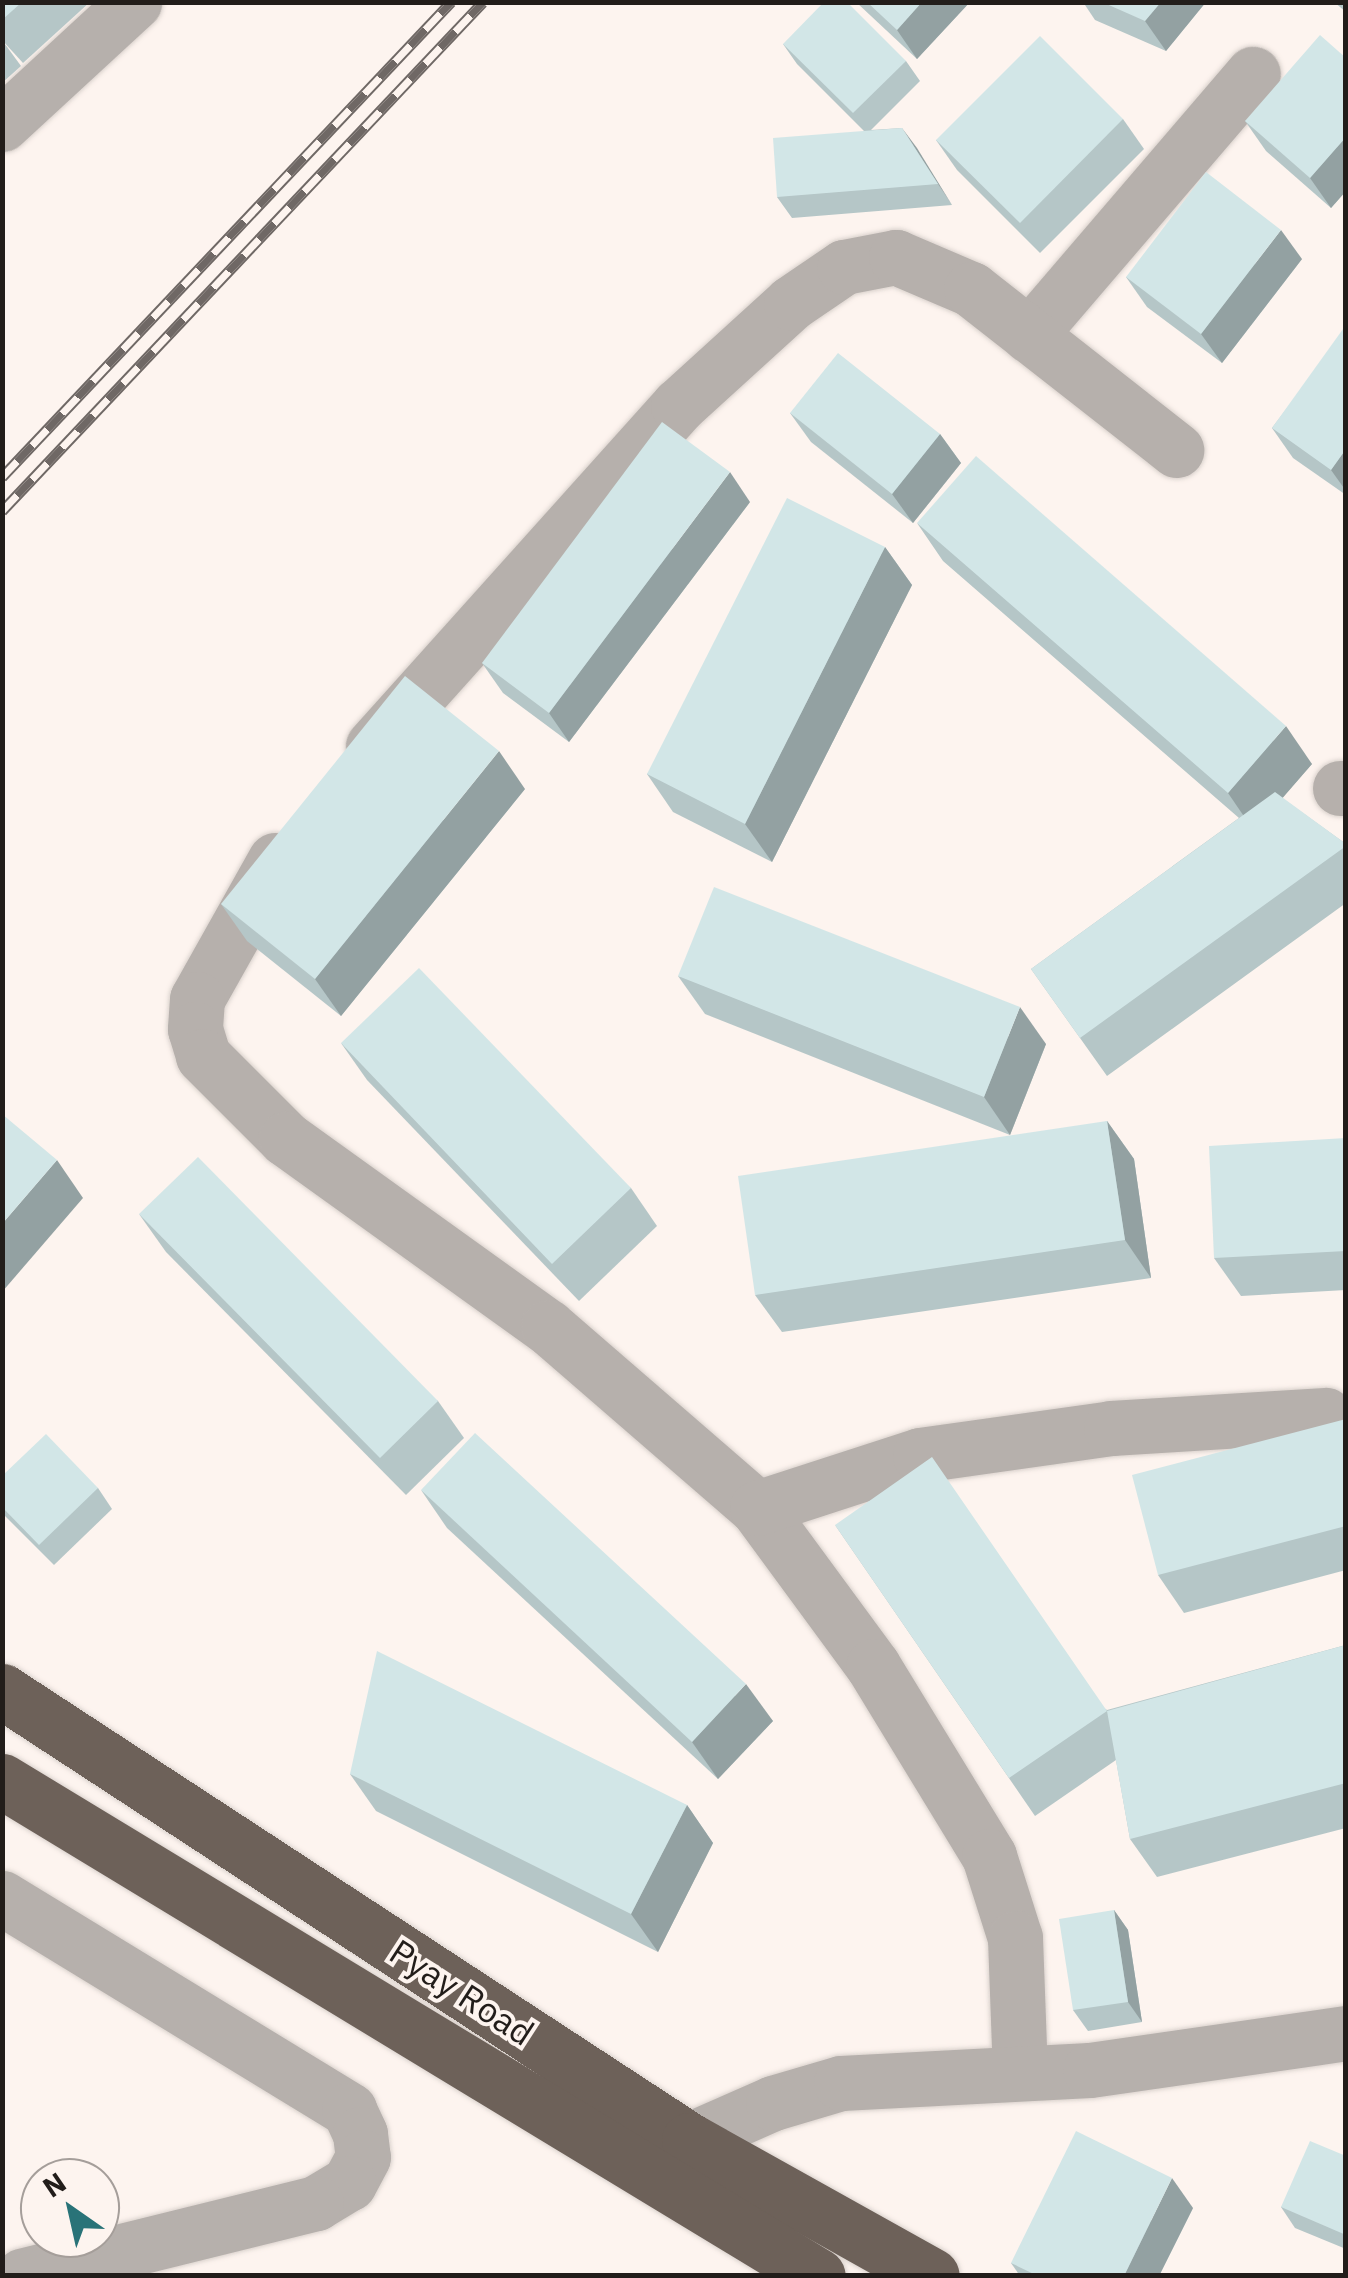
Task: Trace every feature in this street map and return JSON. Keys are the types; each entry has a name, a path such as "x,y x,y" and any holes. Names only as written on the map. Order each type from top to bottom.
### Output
{"highway":[{"name":"Pyay Road","path":"2,1691 678,2164 818,2276"},
{"name":"Pyay Road","path":"2,1781 678,2164 932,2276"}],"street":[{"path":"2,124 134,2"},
{"path":"1029,335 1253,74"},
{"path":"1020,2072 1015,1938 989,1856 872,1666 757,1508 548,1328 286,1139 203,1056 195,1029 197,999 281,850 320,805 678,406 791,303 844,267 896,256 971,288 1176,450"},
{"path":"757,1508 920,1455 1111,1428 1326,1415"},
{"path":"2,1898 349,2110 360,2134 363,2157 349,2183 316,2203 98,2265 22,2276"},
{"path":"678,2164 773,2102 840,2083 1090,2070 1346,2033"}],"building":[{"path":"2,2 22,2 2,20"},
{"path":"824,2 847,2 906,61 853,113 783,44"},
{"path":"867,2 922,2 897,30"},
{"path":"1102,2 1161,2 1145,21"},
{"path":"1320,35 1346,58 1346,137 1310,178 1245,121"},
{"path":"1040,36 1123,119 1020,223 936,140"},
{"path":"902,128 938,184 777,197 773,138"},
{"path":"1206,172 1281,230 1201,334 1126,277"},
{"path":"1343,329 1346,449 1331,470 1272,428"},
{"path":"838,353 940,434 892,494 790,413"},
{"path":"662,422 730,472 549,713 482,663"},
{"path":"976,456 1286,726 1228,793 917,523"},
{"path":"787,498 885,547 745,824 647,774"},
{"path":"405,676 499,751 315,979 221,904"},
{"path":"1275,792 1346,846 1080,1038 1031,969"},
{"path":"714,887 1020,1007 984,1097 678,976"},
{"path":"419,968 631,1188 552,1264 341,1043"},
{"path":"2,1114 57,1160 2,1224"},
{"path":"1107,1121 1125,1240 755,1295 738,1176"},
{"path":"1346,1138 1346,1251 1214,1258 1209,1146"},
{"path":"198,1157 438,1401 380,1458 139,1214"},
{"path":"1346,1419 1346,1526 1158,1575 1132,1475"},
{"path":"475,1433 746,1684 692,1742 421,1490"},
{"path":"46,1434 98,1488 39,1545 2,1507 2,1476"},
{"path":"932,1457 1107,1711 1009,1778 835,1525"},
{"path":"1346,1645 1346,1783 1130,1839 1107,1711"},
{"path":"377,1651 687,1805 631,1914 350,1774"},
{"path":"1114,1910 1128,2002 1073,2010 1059,1919"},
{"path":"1076,2131 1172,2178 1124,2276 1038,2276 1011,2263"},
{"path":"1310,2141 1346,2156 1346,2235 1281,2207"}],"railway":[{"path":"2,477 451,2"},
{"path":"2,511 483,2"}]}
